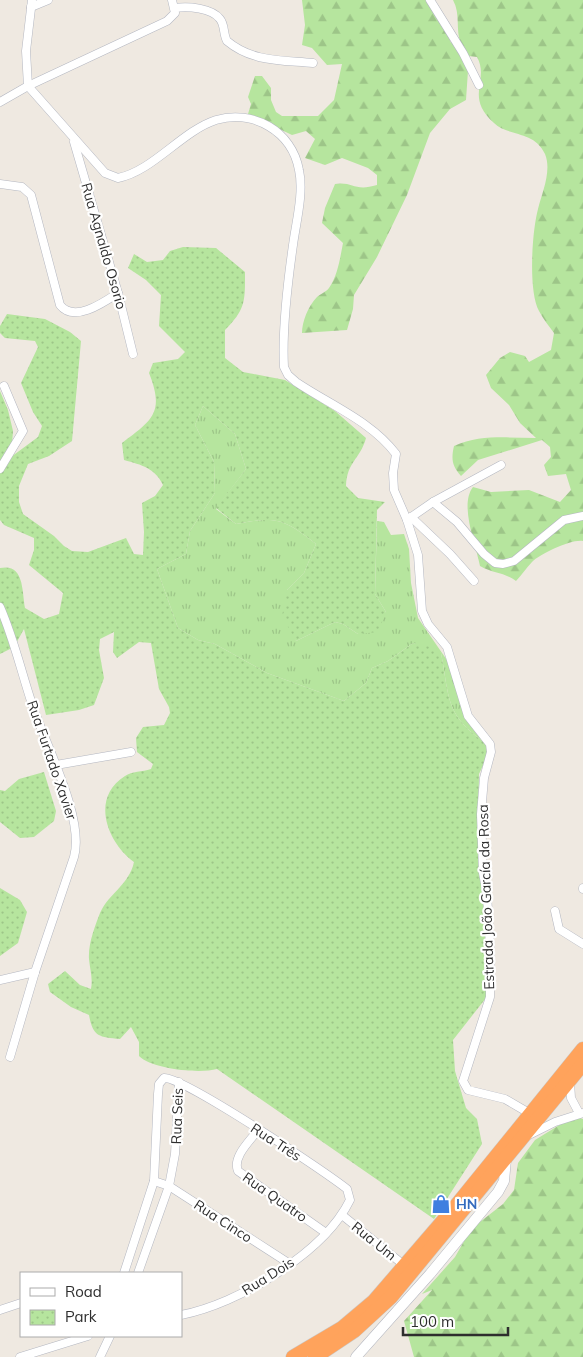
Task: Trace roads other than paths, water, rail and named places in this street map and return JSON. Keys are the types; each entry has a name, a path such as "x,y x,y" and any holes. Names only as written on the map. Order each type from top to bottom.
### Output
{"highway":[{"path":"293,1357 330,1336 364,1311 405,1266 583,1048"},
{"path":"315,1357 354,1331 377,1312 583,1064"}],"main road":[{"path":"356,1357 430,1274 498,1192 504,1181 506,1159"}],"street":[{"path":"28,86 26,51 32,4 48,0"},
{"path":"0,102 28,86 167,22 172,18 175,8 172,0"},
{"path":"430,0 463,53 479,85"},
{"path":"175,8 189,7 216,15 224,26 227,41 254,57 313,63"},
{"name":"Estrada João García da Rosa","path":"28,86 105,173 118,178 133,173 204,125 224,119 249,118 274,128 288,141 298,163 300,185 291,260 284,359 285,371 303,387 373,430 387,442 396,454 394,490 409,518 418,556 422,611 428,624 447,647 468,716 490,744 491,752 484,778 481,814 483,873 487,894 490,946 490,997 463,1082 468,1090 505,1099 529,1113"},
{"name":"Rua Agnaldo Osorio","path":"74,139 134,354"},
{"path":"0,184 22,187 31,195 60,305 63,309 76,313 92,308 118,293"},
{"path":"0,469 23,431 4,386"},
{"path":"474,581 450,554 409,518 433,502 501,465"},
{"path":"433,502 457,522 484,554 496,563 503,564 514,562 564,520 583,516"},
{"name":"Rua Furtado Xavier","path":"0,607 19,656 32,704 56,765 76,828 77,848 34,972 10,1057"},
{"path":"56,765 131,752"},
{"path":"555,911 559,929 583,942"},
{"path":"0,980 34,972"},
{"name":"Rua Seis","path":"122,1272 154,1181 159,1084 161,1080 167,1078 179,1082 175,1154 170,1186 138,1272"},
{"path":"521,1139 555,1122 581,1113 569,1090 570,1078"},
{"name":"Rua Três","path":"179,1082 258,1130 347,1189 350,1200 342,1215"},
{"name":"Rua Quatro","path":"258,1130 238,1158 238,1171 326,1233"},
{"name":"Rua Cinco","path":"154,1181 170,1186 290,1264"},
{"name":"Rua Um","path":"342,1215 405,1266"},
{"name":"Rua Dois","path":"182,1315 210,1308 231,1299 290,1264 326,1233 342,1215"},
{"path":"0,1310 20,1303"},
{"path":"20,1357 85,1337"},
{"path":"100,1357 110,1337"}],"place":[{"name":"HN","path":"441,1204"}]}
